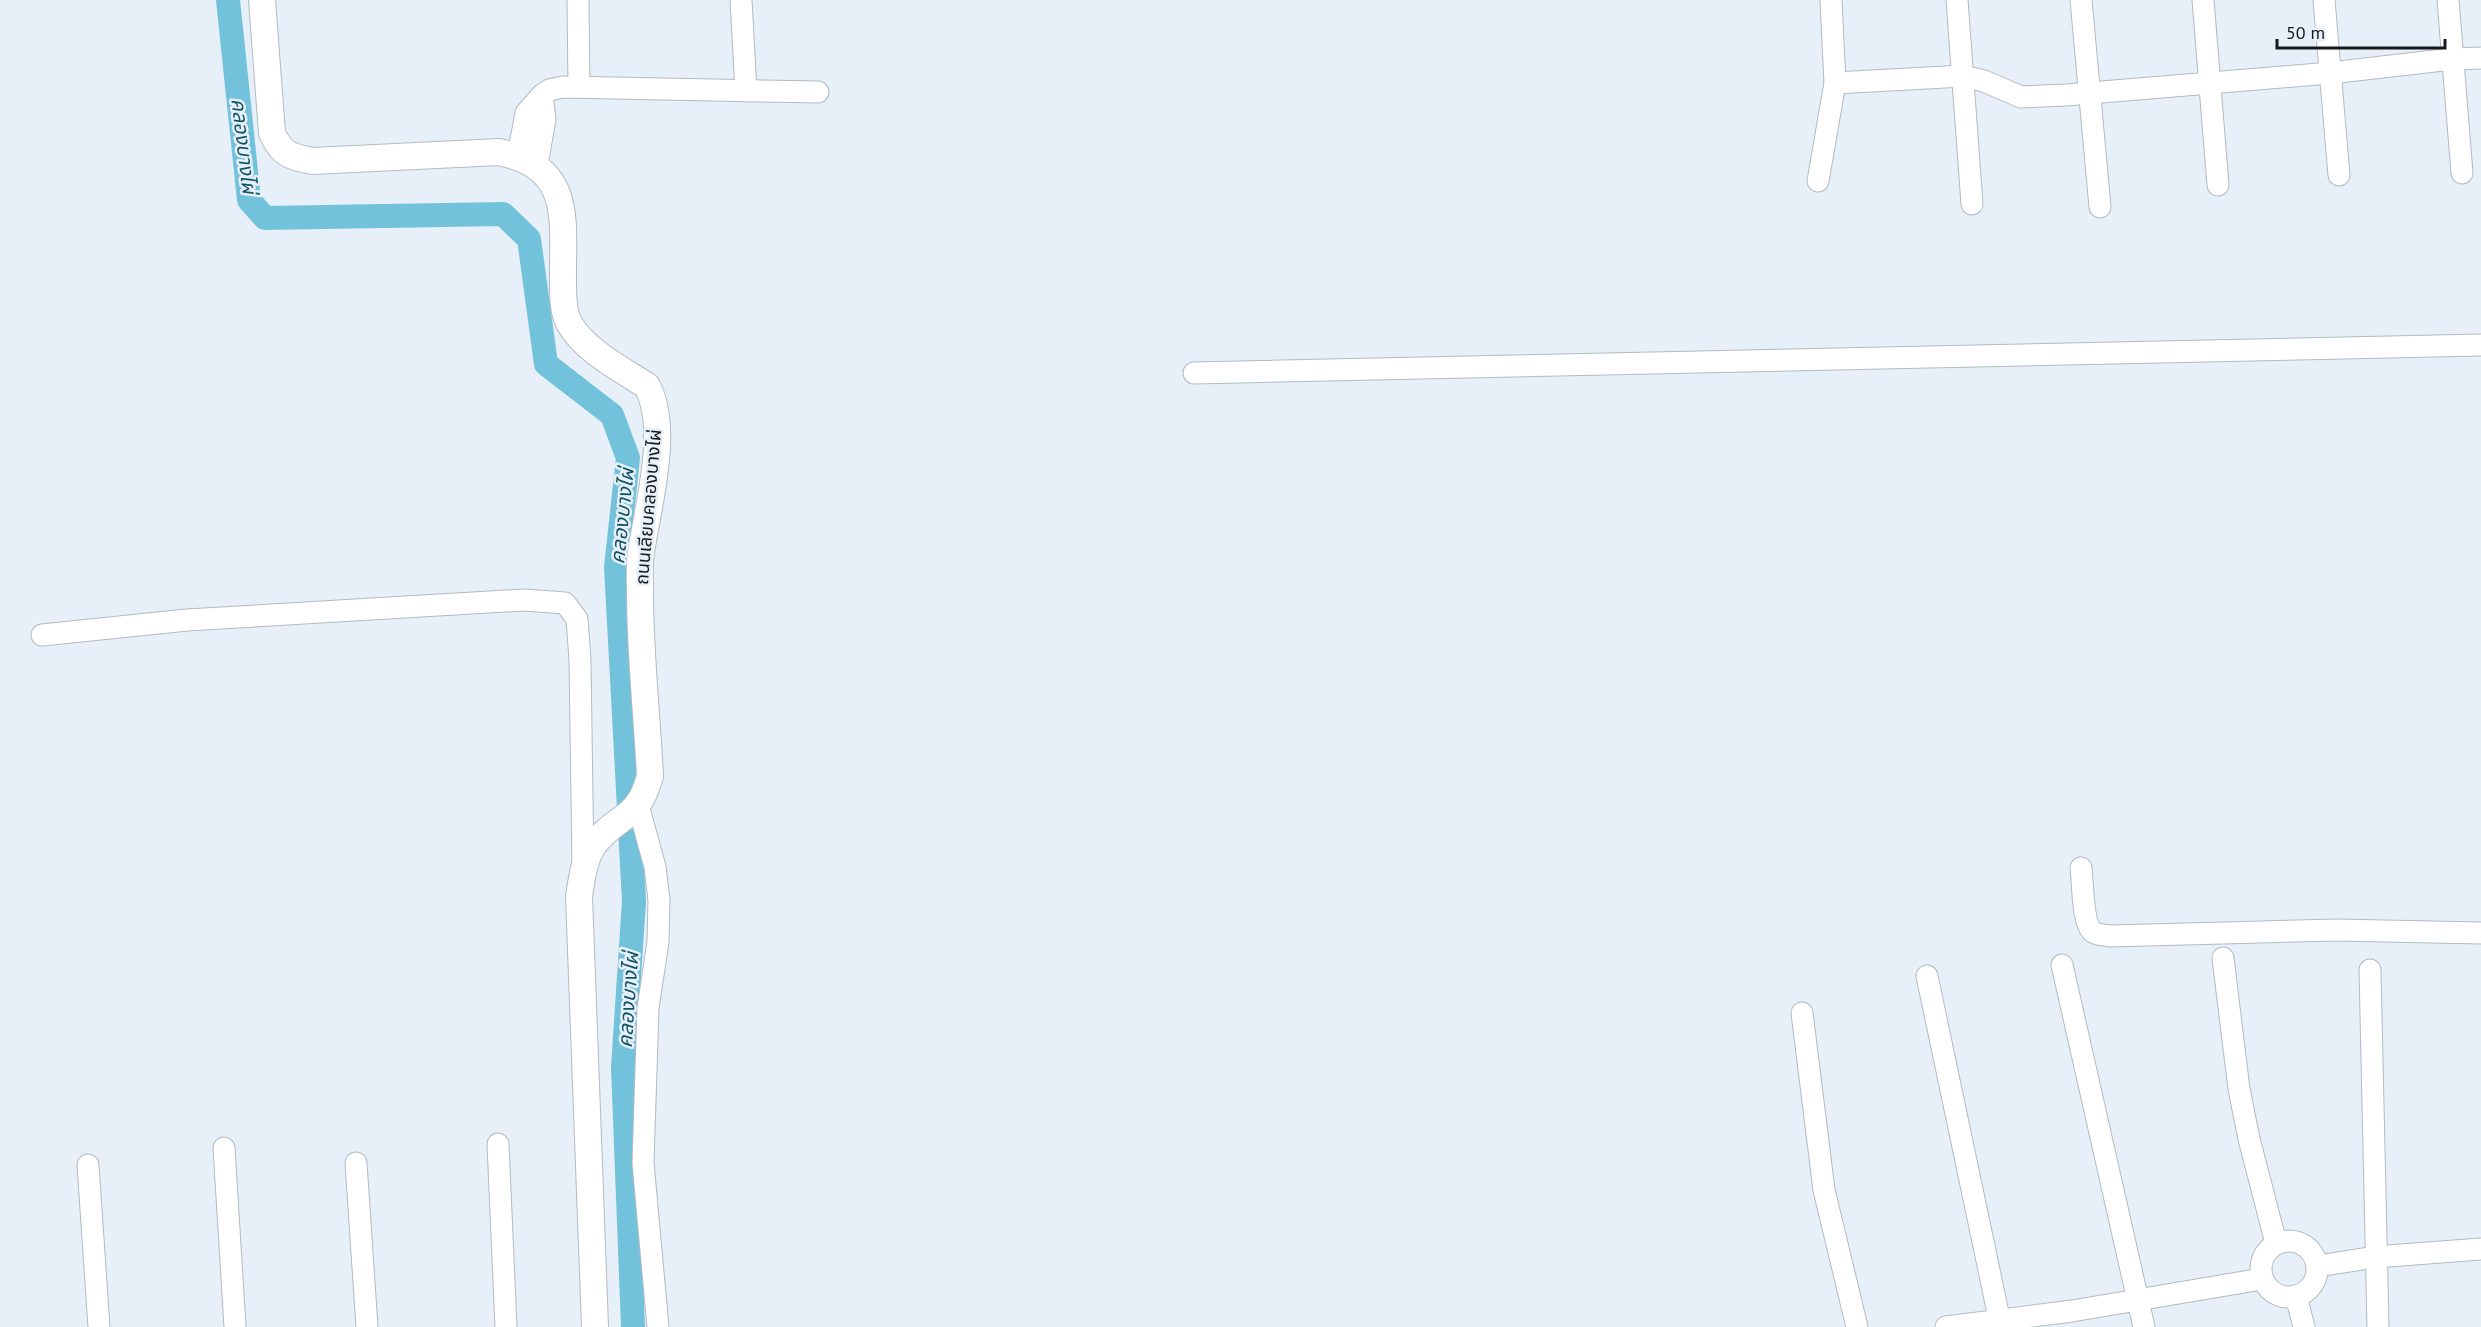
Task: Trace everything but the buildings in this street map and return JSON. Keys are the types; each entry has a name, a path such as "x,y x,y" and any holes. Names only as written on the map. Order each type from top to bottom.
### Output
{"street":[{"path":"262,0 272,133 279,147 294,158 313,161 499,152 527,160 544,119 542,95 549,90 562,87 818,92"},
{"path":"578,0 579,87"},
{"path":"741,0 746,91"},
{"path":"1818,181 1835,83 1831,0"},
{"path":"1957,0 1972,204"},
{"path":"2081,0 2100,207"},
{"path":"2203,0 2218,185"},
{"path":"2324,0 2339,175"},
{"path":"2448,0 2462,173"},
{"path":"1835,83 1963,76 1984,81 2021,97 2330,73 2452,59 2481,58"},
{"name":"ถนนเลียบคลองบางไผ่","path":"527,160 552,182 560,199 563,290 568,321 578,335 596,351 647,386 654,404 657,439 652,498 641,554 640,595 650,776 645,794 635,808"},
{"path":"1194,373 2481,345"},
{"path":"42,635 198,619 524,600 565,603 577,619 580,660 584,868 579,896 595,1327"},
{"path":"584,868 595,844 635,808 655,867 659,900 658,942 648,1008 643,1163 658,1327"},
{"path":"2081,868 2086,921 2091,930 2097,934 2110,936 2336,930 2481,933"},
{"path":"2223,958 2238,1089 2276,1243"},
{"path":"2062,965 2144,1327"},
{"path":"2370,970 2378,1327"},
{"path":"1927,976 2000,1324"},
{"path":"1802,1013 1824,1190 1857,1327"},
{"path":"498,1144 506,1327"},
{"path":"224,1148 235,1327"},
{"path":"356,1163 367,1327"},
{"path":"88,1165 99,1327"},
{"path":"2285,1240 2304,1245 2311,1252 2318,1266 2308,1290 2296,1296 2280,1296 2272,1292 2262,1279 2260,1269 2262,1259 2267,1250 2276,1243 2285,1240"},
{"path":"2318,1266 2375,1257 2481,1249"},
{"path":"1946,1327 2000,1324 2262,1279"},
{"path":"2296,1296 2304,1327"}],"waterway":[{"name":"คลองบางไผ่","path":"228,0 249,200 265,218 503,214 529,239 546,364 612,415 628,458 616,567 634,901 623,1067 633,1327"}]}
